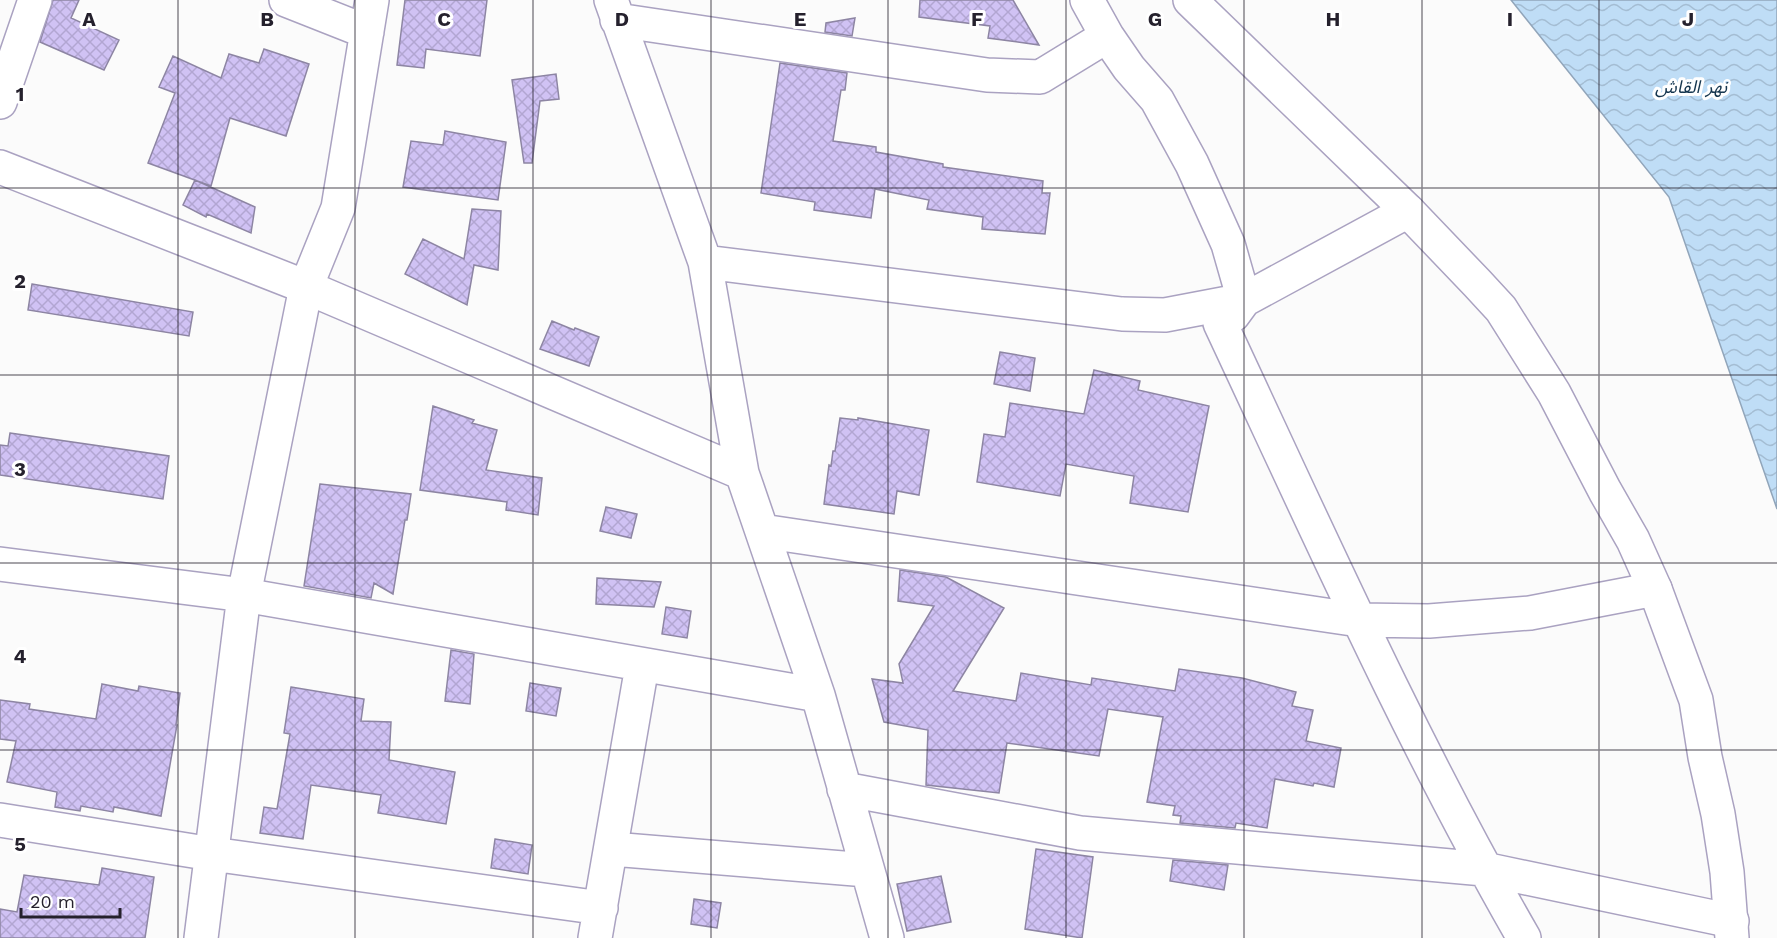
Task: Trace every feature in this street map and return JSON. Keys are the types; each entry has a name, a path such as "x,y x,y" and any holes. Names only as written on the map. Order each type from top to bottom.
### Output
{"street":[{"path":"0,102 35,0"},
{"path":"286,0 367,32"},
{"path":"201,938 244,595 306,287 338,208 372,0"},
{"path":"1087,0 1107,36 1129,68 1157,100 1191,164 1228,244 1244,300"},
{"path":"844,789 1080,833 1484,869 1732,930 1727,872 1718,814 1705,757 1696,700 1655,589 1633,540 1554,393 1501,309 1408,211 1190,0"},
{"path":"887,938 818,695 742,473 705,262 614,10 987,75 1040,77 1107,36"},
{"path":"0,167 306,287 742,473"},
{"path":"705,262 1122,314 1165,315 1244,300 1408,211"},
{"path":"1244,300 1233,315 1220,323 1359,620 1484,869 1524,938"},
{"path":"762,531 1359,620 1429,621 1530,613 1655,589"},
{"path":"0,564 244,595 818,695"},
{"path":"0,820 212,854 598,923 642,666"},
{"path":"612,849 867,870"}],"water":[{"name":"نهر القاش","path":"1511,0 1777,0 1777,509 1669,197"}],"building":[{"path":"53,0 79,0 71,18 119,40 104,70 40,42"},
{"path":"405,0 487,0 480,56 426,49 424,68 397,65"},
{"path":"920,0 1013,0 1039,45 988,38 990,26 919,17"},
{"path":"855,18 852,36 825,32 826,23"},
{"path":"264,49 309,64 286,136 230,118 211,186 148,163 175,93 159,87 173,56 221,78 229,54 259,63"},
{"path":"780,63 847,73 845,90 841,90 833,141 876,147 876,152 943,164 943,167 1043,181 1042,193 1050,193 1045,234 982,229 983,217 927,209 929,200 875,189 871,218 814,210 815,202 761,193"},
{"path":"556,74 559,99 540,101 532,163 524,163 512,80"},
{"path":"445,131 506,142 498,200 403,187 411,141 443,145"},
{"path":"195,180 255,207 251,233 207,214 206,217 183,205"},
{"path":"472,209 501,211 498,270 474,265 467,305 405,274 423,239 464,259"},
{"path":"32,284 193,312 189,336 28,310"},
{"path":"552,321 599,337 589,366 540,349"},
{"path":"1000,352 1035,358 1030,391 994,384"},
{"path":"1094,370 1140,381 1138,390 1209,406 1188,512 1130,503 1134,476 1066,464 1060,496 977,482 984,434 1005,437 1010,403 1084,414"},
{"path":"433,406 474,420 472,423 497,430 486,470 542,478 538,515 506,510 507,502 420,490"},
{"path":"840,418 858,420 858,418 929,430 919,495 897,491 894,514 824,504 829,465 831,466 833,451 835,451"},
{"path":"10,433 169,456 163,499 0,475 0,445 8,446"},
{"path":"320,484 411,494 393,594 374,583 371,598 304,586"},
{"path":"606,507 637,514 631,538 600,531"},
{"path":"900,570 946,577 1004,608 953,691 1016,701 1021,673 1091,685 1092,678 1175,691 1179,669 1242,678 1296,692 1292,706 1313,710 1306,741 1341,748 1334,787 1314,783 1313,786 1275,779 1267,828 1236,823 1235,828 1180,823 1181,816 1173,815 1175,806 1147,802 1163,717 1108,709 1099,756 1007,743 999,793 926,785 928,730 884,722 872,679 903,683 899,664 934,606 898,601"},
{"path":"597,578 661,582 654,607 596,604"},
{"path":"666,607 691,611 687,638 662,634"},
{"path":"451,650 474,654 470,704 445,701"},
{"path":"530,683 561,688 556,716 526,711"},
{"path":"102,684 138,691 139,686 180,693 177,725 161,816 114,807 113,812 81,806 80,811 55,807 57,792 7,782 16,741 0,739 0,700 30,704 29,709 96,719"},
{"path":"291,687 364,699 361,721 391,722 389,760 455,772 446,824 378,813 381,795 311,785 303,839 260,833 264,807 277,809 290,734 284,733"},
{"path":"495,839 532,845 528,874 491,868"},
{"path":"1036,849 1093,857 1082,938 1025,929"},
{"path":"1173,860 1228,865 1224,890 1170,881"},
{"path":"102,868 154,877 145,938 0,938 0,909 17,912 24,875 99,885"},
{"path":"941,876 951,922 907,931 897,884"},
{"path":"694,899 721,903 717,928 691,924"}]}
